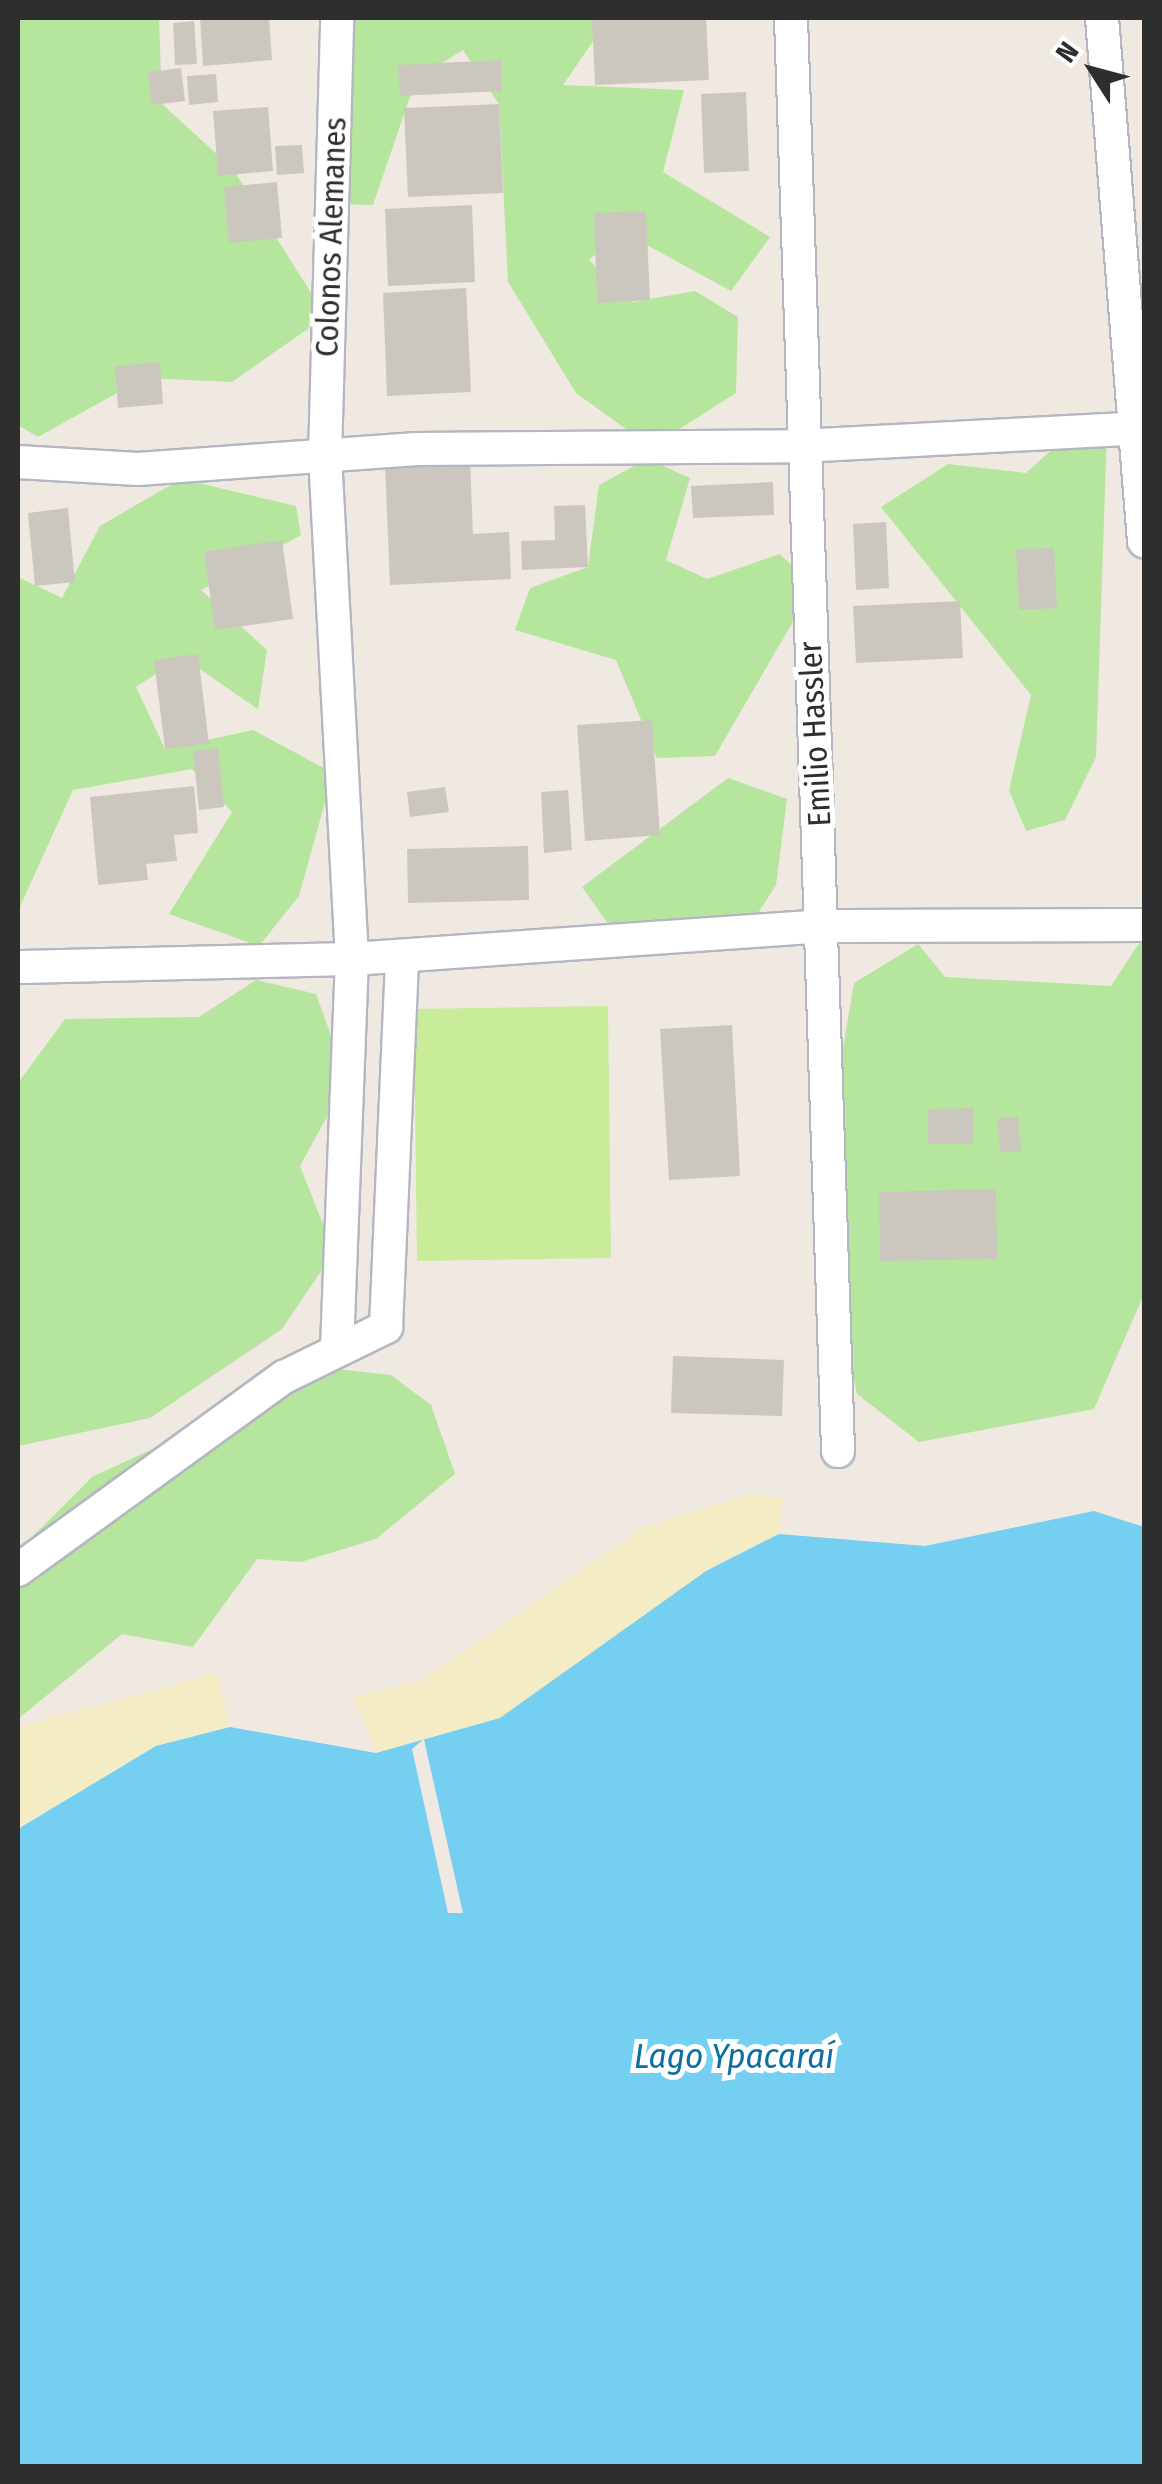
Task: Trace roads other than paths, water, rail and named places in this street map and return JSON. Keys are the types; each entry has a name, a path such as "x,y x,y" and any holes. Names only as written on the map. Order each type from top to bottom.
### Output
{"street":[{"name":"Colonos Alemanes","path":"337,1348 352,958 325,456 338,18"},
{"name":"Emilio Hassler","path":"791,18 801,446 825,926 838,1450"},
{"path":"1102,18 1142,428 1144,541"},
{"path":"18,462 138,469 325,456 801,446 1142,428"},
{"path":"18,966 402,959 825,926 1144,924"},
{"path":"18,1570 337,1348 386,1327 402,959"}],"water":[{"name":"Lago Ypacaraí","path":"1094,1511 1144,1527 1144,2466 18,2466 18,1829 156,1746 230,1727 376,1753 500,1718 706,1571 779,1534 925,1546"}]}
